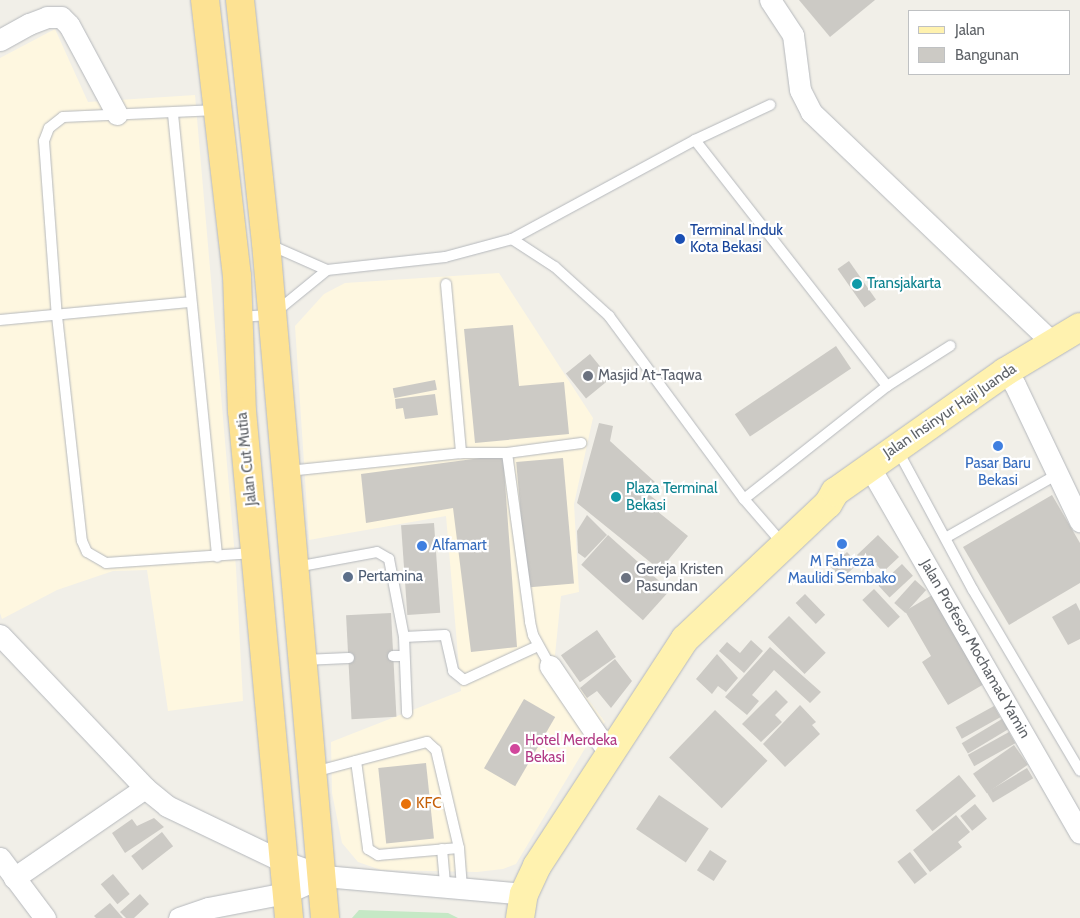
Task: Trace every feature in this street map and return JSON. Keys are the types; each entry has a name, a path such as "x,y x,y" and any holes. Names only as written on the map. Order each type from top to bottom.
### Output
{"highway":[{"name":"Jalan Cut Mutia","path":"205,0 232,221 242,411 257,552 287,905"},
{"path":"240,0 266,243 284,472 324,876 325,918"},
{"path":"260,592 295,578"}],"main road":[{"name":"Jalan Insinyur Haji Juanda","path":"522,906 537,866 685,639 783,544 828,504 835,492 900,454 1010,378 1053,343 1080,327"},
{"name":"Jalan Insinyur Haji Juanda","path":"1010,378 1080,348"}],"street":[{"path":"770,0 793,35 800,90 811,112 1053,343"},
{"path":"0,40 29,24 48,17 61,17 69,25 116,114"},
{"path":"1010,378 1080,521"},
{"name":"Jalan Profesor Mochamad Yamin","path":"873,471 1080,833"},
{"path":"0,635 144,788 167,806 282,861 324,876 454,888 522,906"},
{"path":"550,666 609,753"},
{"path":"14,878 144,788"},
{"path":"0,858 45,918"},
{"path":"179,918 208,908 287,905 324,876"}],"lane":[{"path":"266,243 327,270 445,257 512,239 695,140 770,105"},
{"path":"217,110 173,114 116,114 63,117 46,133 57,316 84,548 92,556 106,563 217,557 257,552"},
{"path":"173,114 189,302 217,557"},
{"path":"695,140 887,386"},
{"path":"512,239 555,267 609,316 744,499 783,544"},
{"path":"238,317 272,315 327,270"},
{"path":"446,284 461,453"},
{"path":"0,320 189,302"},
{"path":"744,499 887,386 950,346"},
{"path":"284,472 461,453 507,453 581,443"},
{"path":"507,453 530,622 538,646 550,666"},
{"path":"900,454 947,537 973,590 1080,771"},
{"path":"947,537 1058,474"},
{"path":"295,578 377,552 386,556 391,563 404,637 407,713"},
{"path":"404,637 445,635 453,671 464,680 538,646"},
{"path":"393,656 404,656"},
{"path":"303,660 349,658"},
{"path":"314,772 427,742 436,750 459,848 454,888"},
{"path":"356,761 368,849 378,855 459,848"},
{"path":"442,849 454,888"}],"shaded area":[{"path":"55,29 88,102 195,95 236,568 243,701 168,711 147,570 113,571 57,590 2,619 0,613 0,58"},
{"path":"499,273 593,418 574,504 579,592 561,596 555,655 605,722 590,740 516,864 503,869 477,872 381,870 358,862 342,843 332,793 331,742 461,691 446,516 309,540 295,326 324,294 345,283"}],"green space":[{"path":"359,910 448,913 458,918 352,918"}],"building":[{"path":"799,0 875,0 830,37"},
{"name":"Transjakarta","path":"849,261 876,300 864,308 838,269"},
{"path":"513,325 519,386 564,382 569,434 475,443 464,329"},
{"path":"836,346 851,368 750,437 735,414"},
{"name":"Masjid At-Taqwa","path":"590,354 610,379 586,398 566,374"},
{"path":"435,380 437,390 395,398 393,388"},
{"path":"435,394 438,415 405,419 403,408 396,409 395,399"},
{"name":"Plaza Terminal Bekasi","path":"599,423 613,426 610,441 655,482 646,492 662,505 657,511 688,536 660,570 577,503"},
{"path":"503,455 517,647 471,652 453,508 366,523 361,474"},
{"path":"563,458 574,584 527,588 516,462"},
{"path":"1052,495 1080,543 1080,583 1009,625 963,547"},
{"path":"587,515 607,535 585,558 578,553 577,531"},
{"path":"434,523 440,613 407,615 401,525"},
{"name":"Gereja Kristen Pasundan","path":"608,535 670,591 643,620 581,565"},
{"path":"878,535 899,557 883,572 874,562 869,567 857,555"},
{"path":"847,552 858,564 842,579 831,567"},
{"path":"902,564 913,576 890,598 879,586"},
{"path":"915,580 926,590 905,613 894,603"},
{"path":"874,589 900,617 888,628 862,600"},
{"path":"939,591 991,680 948,705 922,662 931,656 905,611"},
{"path":"805,594 825,615 816,624 796,603"},
{"path":"1076,603 1080,611 1080,639 1068,645 1052,617"},
{"path":"391,613 396,717 352,719 346,615"},
{"path":"789,616 826,653 805,674 768,637"},
{"path":"597,630 616,657 580,682 561,655"},
{"path":"751,640 763,651 744,673 719,651 727,642 740,653"},
{"path":"770,647 821,692 810,703 774,670 752,695 759,701 747,715 725,697"},
{"path":"717,654 738,678 726,692 718,686 712,694 696,679"},
{"path":"615,659 632,681 611,708 597,691 587,698 580,688"},
{"path":"776,690 788,702 775,715 782,722 761,742 742,724"},
{"path":"524,699 555,717 515,786 484,768"},
{"path":"800,705 816,722 812,725 820,734 785,767 763,744"},
{"path":"994,706 1000,717 962,739 956,727"},
{"path":"715,710 768,761 722,808 669,757"},
{"path":"1002,719 1008,729 968,753 962,743"},
{"path":"1009,732 1015,743 974,766 968,755"},
{"path":"1014,745 1028,765 987,793 973,774"},
{"name":"KFC","path":"426,763 434,839 386,844 378,768"},
{"path":"1027,768 1033,778 993,802 987,792"},
{"path":"959,775 976,796 932,831 915,810"},
{"path":"659,795 709,829 686,863 636,829"},
{"path":"975,804 987,819 972,831 960,816"},
{"path":"956,815 970,832 958,842 962,847 930,872 913,850"},
{"path":"154,818 164,827 125,853 112,833 132,819 137,826"},
{"path":"162,832 173,846 142,870 131,856"},
{"path":"710,850 727,861 714,881 697,870"},
{"path":"910,852 927,874 915,884 897,862"},
{"path":"113,874 130,894 117,904 101,884"},
{"path":"140,894 149,904 134,918 126,918 120,912"},
{"path":"110,903 123,918 96,918 94,916"}],"place":[{"name":"Terminal Induk Kota Bekasi","path":"680,239"},
{"name":"Transjakarta","path":"857,284"},
{"name":"Masjid At-Taqwa","path":"588,376"},
{"name":"Pasar Baru Bekasi","path":"998,446"},
{"name":"Plaza Terminal Bekasi","path":"616,497"},
{"name":"M Fahreza Maulidi Sembako","path":"842,544"},
{"name":"Alfamart","path":"422,546"},
{"name":"Pertamina","path":"348,577"},
{"name":"Gereja Kristen Pasundan","path":"626,578"},
{"name":"Hotel Merdeka Bekasi","path":"515,749"},
{"name":"KFC","path":"406,804"}]}
